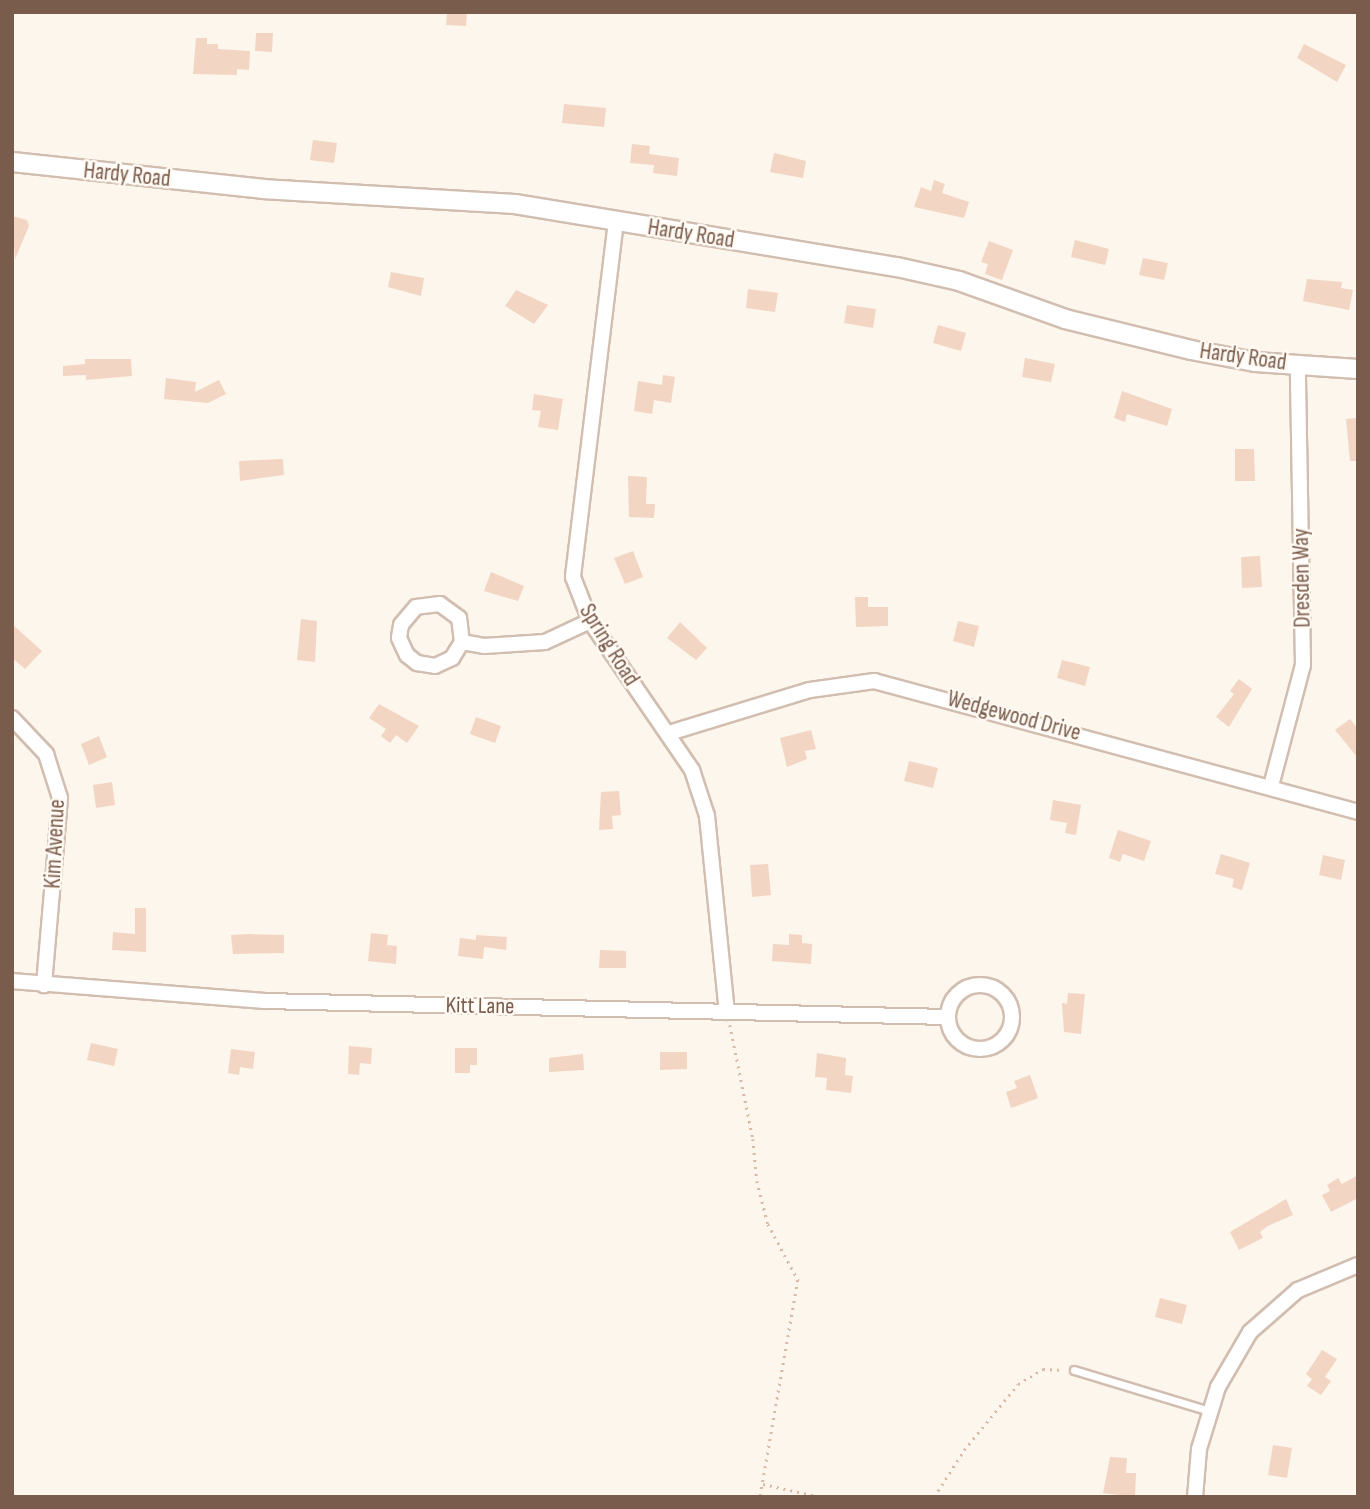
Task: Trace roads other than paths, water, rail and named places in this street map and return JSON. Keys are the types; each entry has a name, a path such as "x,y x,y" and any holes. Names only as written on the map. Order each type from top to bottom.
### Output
{"street":[{"name":"Hardy Road","path":"12,162 271,189 467,199 616,221 897,267 959,281 1065,318 1143,340 1255,362 1358,369"},
{"name":"Spring Road","path":"616,221 572,560 577,594 590,621 692,770 707,816 727,1012"},
{"name":"Dresden Way","path":"1271,786 1303,665 1298,365"},
{"path":"440,604 459,618 462,642 447,662 423,665 403,650 401,625 416,607 440,604"},
{"path":"462,642 484,646 545,642 590,621"},
{"name":"Wedgewood Drive","path":"669,733 810,690 874,681 1271,786 1358,812"},
{"name":"Kim Avenue","path":"12,718 46,754 60,798 44,985"},
{"name":"Kitt Lane","path":"12,981 264,1001 948,1017"},
{"path":"972,985 1002,993 1012,1012 1009,1032 983,1049 962,1044 949,1027 948,1017 955,997 972,985"},
{"path":"1195,1497 1199,1449 1210,1411 1232,1359 1272,1310 1298,1290 1358,1265"}],"lane":[{"path":"1074,1370 1210,1411"}]}
